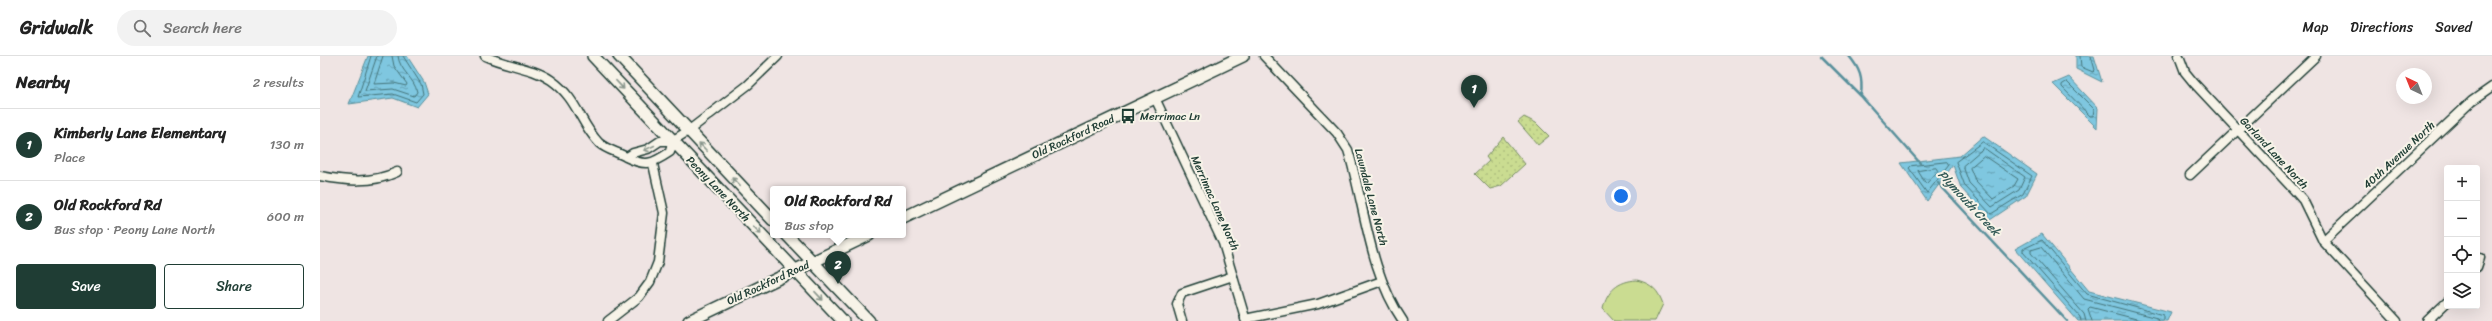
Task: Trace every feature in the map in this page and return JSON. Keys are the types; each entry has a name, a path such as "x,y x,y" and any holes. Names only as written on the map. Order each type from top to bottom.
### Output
{"main road":[{"name":"Peony Lane North","path":"593,56 843,321"},
{"name":"Peony Lane North","path":"619,56 770,217"},
{"name":"Old Rockford Road","path":"906,217 1243,56"},
{"path":"790,238 869,321"},
{"name":"Old Rockford Road","path":"688,321 863,238"}],"street":[{"path":"485,56 500,63 534,72 550,80 576,105 591,134 601,144 627,157 635,163 653,164 670,152 672,141"},
{"path":"627,157 633,153 648,149 660,142 672,141 688,131 748,85 778,56"},
{"name":"Lawndale Lane North","path":"1264,56 1337,133 1348,150 1382,281 1394,307 1403,321"},
{"name":"Garland Lane North","path":"2179,56 2186,72 2194,84 2303,200 2323,241 2397,321"},
{"path":"2190,175 2316,56"},
{"name":"40th Avenue North","path":"2323,241 2472,101 2492,88"},
{"name":"Merrimac Lane North","path":"1155,98 1217,230 1246,320"},
{"path":"608,321 639,297 650,282 658,262 664,213 653,164"},
{"path":"320,176 349,181 366,181 383,178 397,172"},
{"path":"1182,321 1177,304 1182,293 1233,276"},
{"path":"1246,320 1318,304 1382,281"},
{"path":"2428,321 2444,305"}],"green space":[{"path":"1524,117 1536,123 1549,136 1538,145 1518,122"},
{"path":"1503,137 1525,164 1501,186 1490,189 1475,174 1489,161 1486,157"},
{"path":"1637,280 1647,283 1654,288 1661,299 1663,304 1655,321 1614,321 1603,309 1607,297 1614,288 1624,282"}],"water":[{"path":"368,56 407,56 424,82 428,94 417,107 393,98 349,104"},
{"path":"2076,56 2094,56 2102,82 2076,69"},
{"path":"2069,77 2098,108 2097,128 2053,84"},
{"path":"1983,136 2037,174 2026,196 1990,220 1961,188 1953,165 1927,201 1901,163 1960,156"},
{"path":"2042,234 2089,291 2171,312 2167,321 2078,321 2015,249"}],"waterway":[{"name":"Plymouth Creek","path":"1821,56 1861,96 1920,163"},
{"name":"Plymouth Creek","path":"1849,56 1856,65 1860,74 1862,84 1861,95"},
{"name":"Plymouth Creek","path":"1938,183 2067,321"}],"place":[{"name":"Kimberly Lane Elementary","path":"1474,108"},
{"name":"Merrimac Ln","path":"1128,116"},
{"name":"Old Rockford Rd","path":"838,284"}]}
